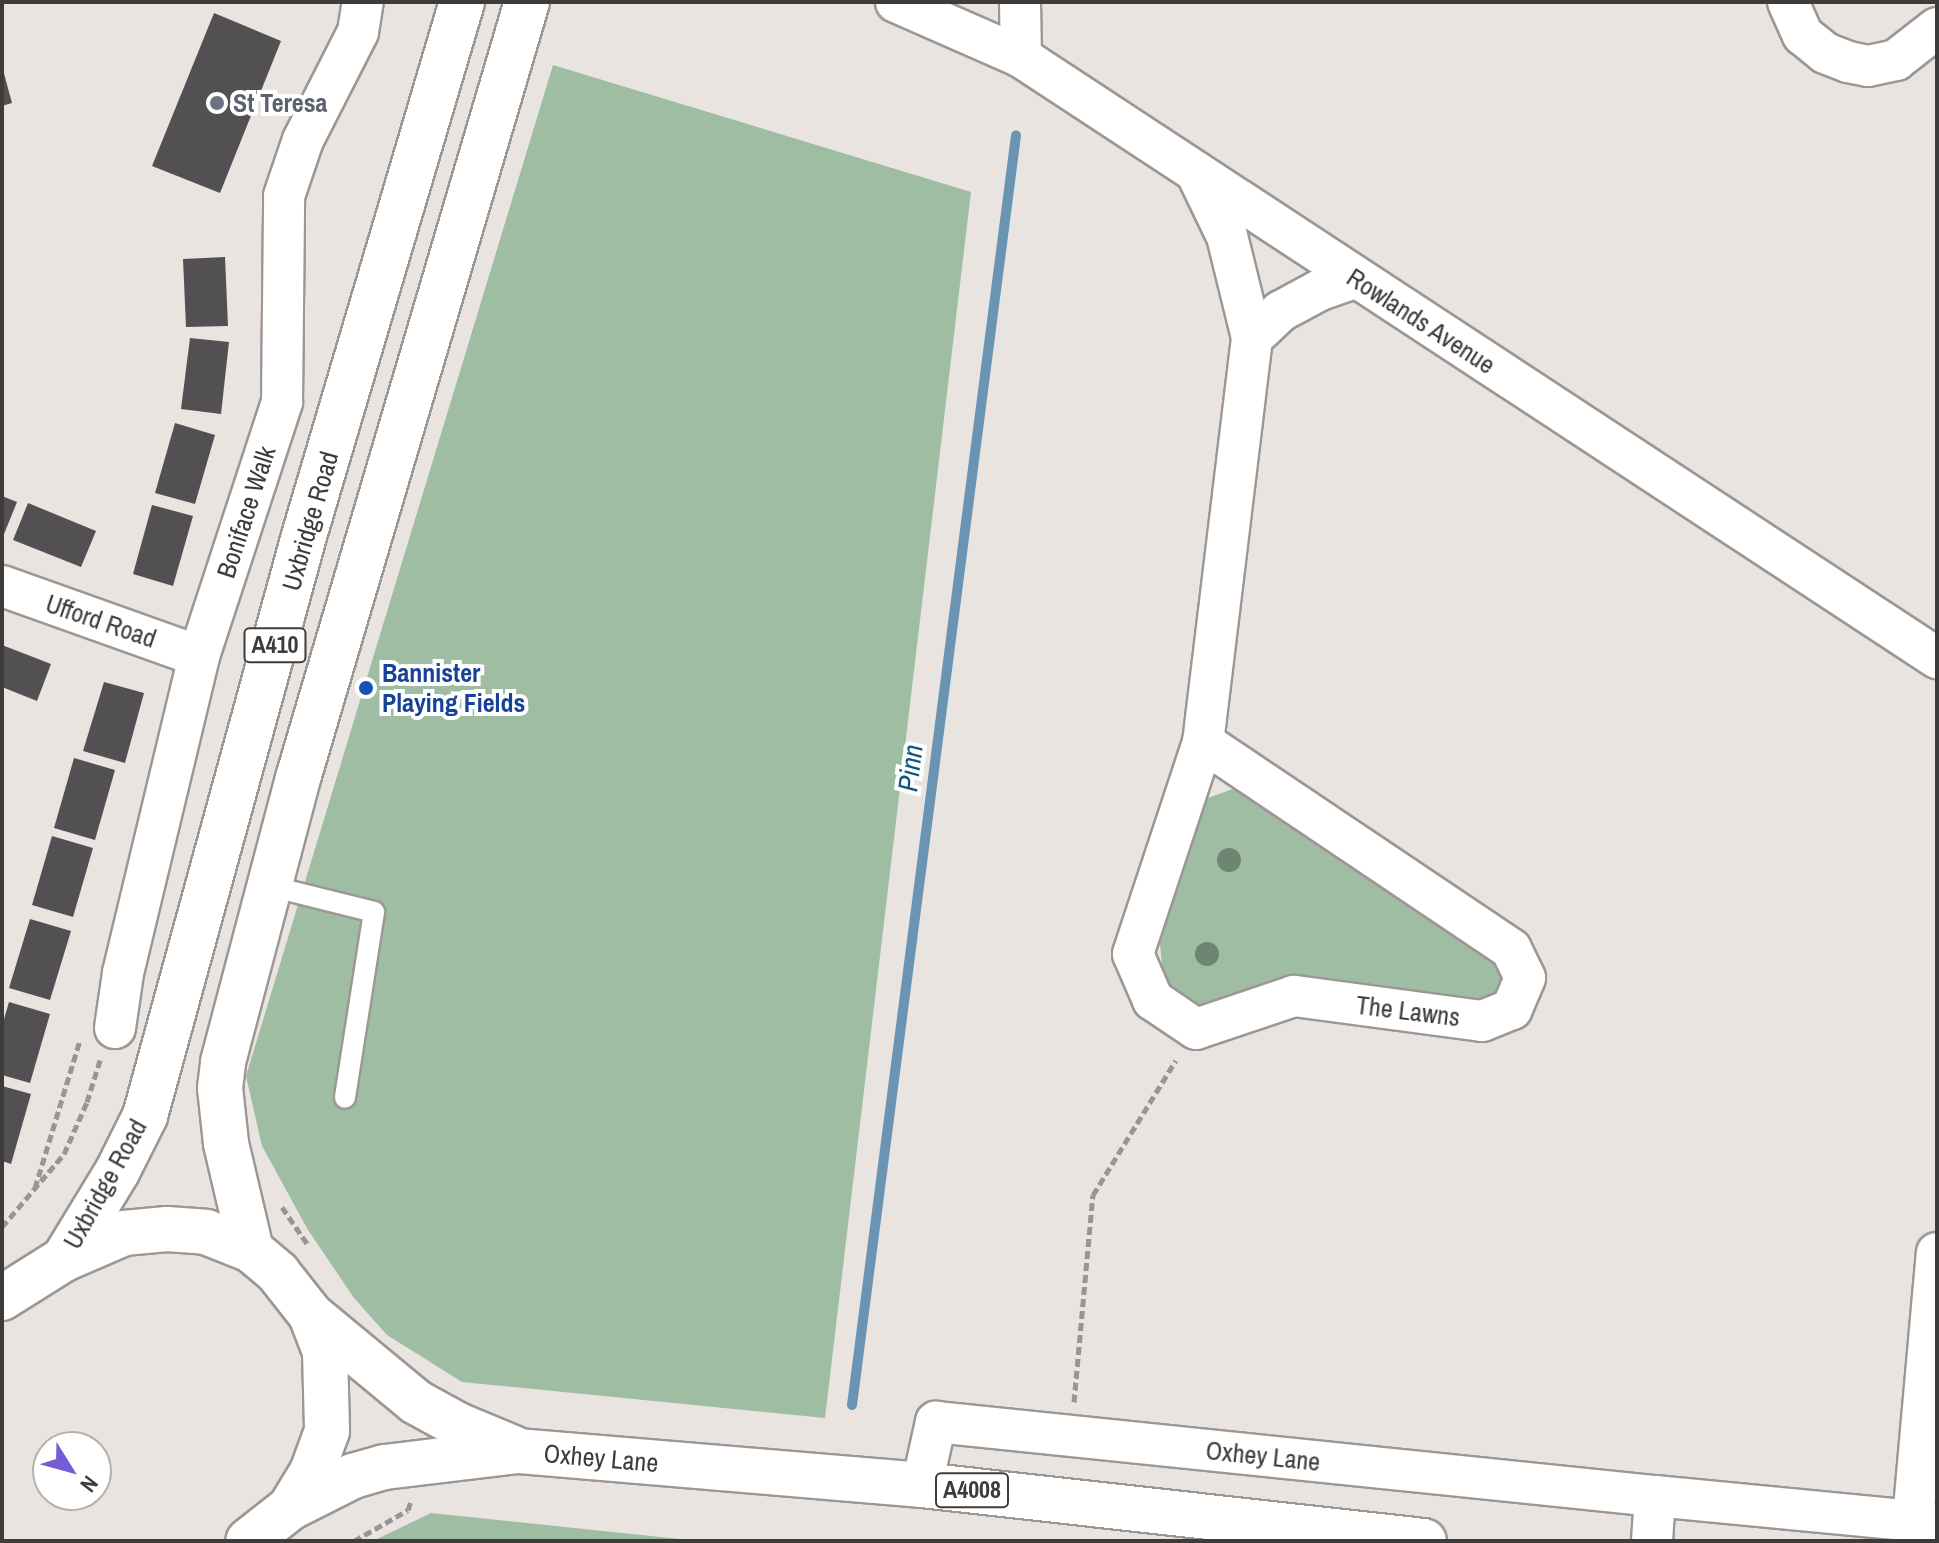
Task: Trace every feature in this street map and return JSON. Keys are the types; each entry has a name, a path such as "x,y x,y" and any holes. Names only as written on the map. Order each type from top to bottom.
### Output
{"main road":[{"name":"Uxbridge Road","path":"64,1259 117,1172 145,1116 304,536 462,2"},
{"name":"A410","path":"251,1250 226,1143 220,1088 223,1062 329,669 527,2"},
{"path":"2,1298 64,1259 124,1233 167,1229 206,1232 251,1250 299,1295 311,1315 325,1352 327,1431 312,1472 290,1508 248,1541"},
{"name":"Oxhey Lane","path":"311,1315 416,1402 458,1425 518,1451"},
{"name":"Oxhey Lane","path":"290,1508 353,1476 385,1467 518,1451 922,1485 1424,1541"}],"street":[{"name":"Boniface Walk","path":"100,1036 123,973 199,656 282,402 284,196 303,140 358,32 363,2"},
{"path":"1020,2 1021,57"},
{"path":"1788,2 1803,35 1825,53 1858,64 1896,60 1937,28"},
{"name":"Rowlands Avenue","path":"914,5 1021,57 1937,658"},
{"path":"1196,172 1227,236 1252,338 1203,742 1133,954 1153,1000 1196,1029"},
{"path":"1252,338 1281,311 1320,290 1355,278"},
{"name":"Ufford Road","path":"2,586 199,656"},
{"name":"The Lawns","path":"1196,1029 1294,996 1482,1021 1512,1009 1525,978 1511,949 1203,742"},
{"path":"1925,1522 1937,1253"},
{"name":"Oxhey Lane","path":"922,1485 936,1422 1925,1522"},
{"path":"1652,1541 1655,1496"}],"lane":[{"path":"270,886 374,912 345,1098"}],"path":[{"path":"1070,1437 1093,1195 1196,1029"},
{"path":"2,1227 64,1154 87,1102 100,1036"},
{"path":"35,1188 100,1036"},
{"path":"274,1195 309,1246"},
{"path":"354,1541 408,1510 412,1498"}],"green space":[{"path":"553,65 971,192 825,1418 462,1382 387,1335 354,1298 308,1230 262,1146 246,1076"},
{"path":"1241,786 1498,957 1508,988 1473,1008 1216,1011 1165,996 1159,934 1205,799"},
{"path":"431,1513 699,1541 373,1541"}],"building":[{"name":"St Teresa","path":"214,13 281,41 220,193 152,166"},
{"path":"2,66 12,103 2,106"},
{"path":"225,257 228,326 186,327 183,259"},
{"path":"190,338 229,342 221,414 181,409"},
{"path":"175,423 215,435 195,504 155,493"},
{"path":"2,496 17,502 2,539"},
{"path":"28,503 96,531 81,567 13,540"},
{"path":"152,505 193,516 173,586 133,574"},
{"path":"2,645 51,664 37,701 2,687"},
{"path":"104,682 144,693 125,763 83,751"},
{"path":"74,758 115,770 95,840 54,828"},
{"path":"52,836 93,848 73,917 32,905"},
{"path":"30,919 71,931 50,1000 9,988"},
{"path":"9,1002 50,1014 30,1083 2,1075 2,1026"},
{"path":"2,1086 31,1094 11,1164 2,1161"}],"waterway":[{"name":"Pinn","path":"852,1405 1016,136"}],"place":[{"name":"St Teresa","path":"217,103"},
{"name":"Bannister Playing Fields","path":"366,688"}]}
